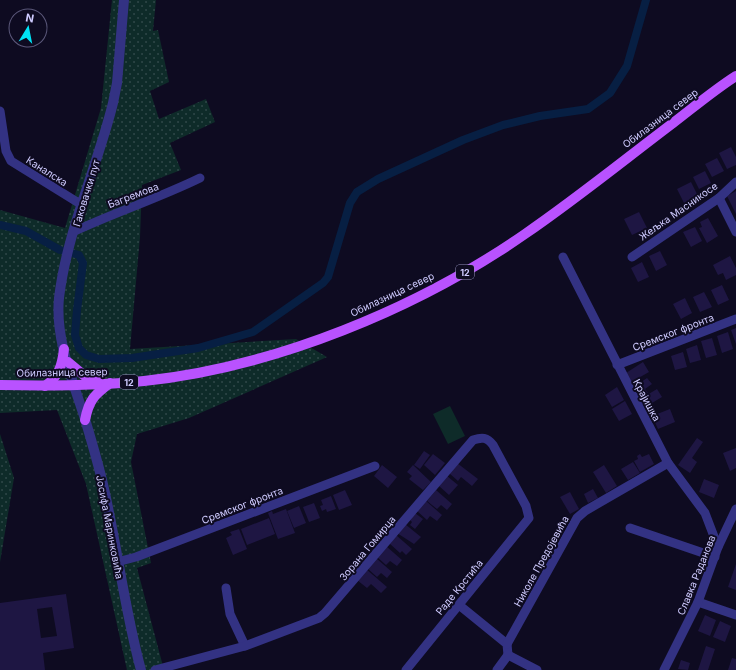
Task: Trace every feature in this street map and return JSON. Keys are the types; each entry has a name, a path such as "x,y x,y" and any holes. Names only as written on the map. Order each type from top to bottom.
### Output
{"main road":[{"name":"Обилазница север","path":"0,385 74,385 110,383 183,375 266,356 375,317 430,291 469,270 524,236 736,76"},
{"path":"44,386 54,380 59,372 64,349"},
{"path":"68,362 86,377 110,383"},
{"path":"85,420 90,402 95,394 110,383"}],"street":[{"name":"Гаковачки пут","path":"74,385 64,349 59,320 59,299 69,249 108,121 114,96 124,0"},
{"name":"Каналска","path":"0,111 6,151 11,162 82,205"},
{"name":"Багремова","path":"74,231 124,209 159,198 200,178"},
{"name":"Жељка Масникосе","path":"632,257 719,198 736,182"},
{"path":"719,198 736,232"},
{"name":"Крајишка","path":"563,257 617,366 668,463 705,513 718,547"},
{"name":"Сремског фронта","path":"617,366 736,319"},
{"name":"Јосифа Маринковића","path":"74,385 102,483 117,562 141,670"},
{"name":"Зорана Гомирца","path":"155,670 245,646 319,618 326,613 473,440 479,438 489,440 526,506 529,518"},
{"name":"Николе Предојевића","path":"507,644 577,518 585,511 668,463"},
{"name":"Сремског фронта","path":"117,562 143,554 375,466"},
{"name":"Славка Раданова","path":"664,670 698,602 718,547 736,509"},
{"name":"Раде Крстића","path":"406,670 529,518"},
{"path":"630,528 715,557"},
{"path":"226,588 230,614 245,646"},
{"path":"698,602 736,615"},
{"path":"459,605 507,644 508,655 497,670"},
{"path":"508,655 537,670"}],"green space":[{"path":"112,0 156,0 153,31 158,30 169,82 150,91 159,119 206,99 215,122 170,143 181,170 142,185 140,237 130,349 296,339 327,357 189,418 137,434 131,462 151,563 137,568 164,670 127,670 86,484 57,410 0,413 0,210 65,228 101,108"},
{"path":"450,406 465,436 448,444 433,414"},
{"path":"0,434 14,478 0,562"}],"building":[{"path":"731,147 736,157 736,165 727,169 719,153"},
{"path":"717,158 724,171 712,177 705,164"},
{"path":"705,171 711,183 699,189 693,177"},
{"path":"691,182 699,198 685,205 677,189"},
{"path":"736,191 736,214 727,196"},
{"path":"639,212 647,228 632,235 624,219"},
{"path":"708,218 718,236 707,243 699,228 702,227 700,222"},
{"path":"695,227 702,241 691,247 683,232"},
{"path":"660,251 667,265 656,271 649,256"},
{"path":"730,256 736,268 736,275 726,280 723,273 718,275 713,265"},
{"path":"642,262 649,277 638,282 631,268"},
{"path":"722,285 729,300 718,305 711,290"},
{"path":"704,292 712,307 700,312 693,297"},
{"path":"685,298 692,313 681,319 673,304"},
{"path":"736,328 736,344 731,330"},
{"path":"728,332 733,349 722,353 717,336"},
{"path":"712,338 717,355 706,358 701,341"},
{"path":"697,345 701,360 690,363 686,349"},
{"path":"683,352 687,367 675,370 671,356"},
{"path":"643,362 649,372 628,384 623,375"},
{"path":"647,378 652,384 645,389 648,393 642,397 638,392 635,394 631,389"},
{"path":"617,387 624,400 612,407 605,395"},
{"path":"657,389 662,397 652,403 655,408 645,414 637,401"},
{"path":"625,401 632,414 619,421 612,409"},
{"path":"670,409 675,422 658,429 652,416"},
{"path":"697,438 703,442 692,458 697,462 690,473 678,465"},
{"path":"736,448 736,468 730,471 723,453"},
{"path":"424,451 430,455 420,469 414,465"},
{"path":"433,454 445,463 435,475 424,465"},
{"path":"640,454 642,457 649,454 654,464 640,472 634,461 638,459 637,456"},
{"path":"633,462 640,473 628,480 621,469"},
{"path":"457,463 478,479 472,486 461,477 458,481 449,473"},
{"path":"382,465 397,477 388,488 374,476"},
{"path":"413,465 431,482 423,490 409,479 412,476 407,472"},
{"path":"604,465 617,486 606,493 593,472"},
{"path":"447,476 458,485 449,495 439,486"},
{"path":"704,479 719,485 714,498 699,492"},
{"path":"593,489 598,498 588,503 584,494"},
{"path":"345,490 352,505 339,510 333,495"},
{"path":"436,490 452,504 447,510 441,505 437,509 427,501"},
{"path":"570,492 579,509 570,514 560,497"},
{"path":"331,496 336,509 327,512 326,509 322,511 320,506 323,505 321,500"},
{"path":"426,501 442,515 437,521 430,516 427,520 417,511"},
{"path":"314,503 320,518 309,522 303,507"},
{"path":"299,506 306,523 294,528 287,511"},
{"path":"286,509 295,533 278,539 268,513 272,511 273,514"},
{"path":"415,513 423,519 415,529 410,525 412,522 410,520"},
{"path":"269,518 275,534 247,545 241,529"},
{"path":"405,524 421,537 414,544 397,533"},
{"path":"239,529 247,549 233,555 226,538 232,535 230,532"},
{"path":"396,535 412,549 406,555 402,551 400,553 389,543"},
{"path":"386,546 402,560 397,566 390,561 386,565 377,557"},
{"path":"376,558 392,572 387,578 381,573 377,577 367,568"},
{"path":"736,564 736,590 728,587"},
{"path":"366,569 387,587 381,593 371,584 367,588 357,580"},
{"path":"66,594 74,648 43,653 45,670 0,670 0,603","holes":["52,607 57,636 41,638 37,609"]},
{"path":"705,615 716,620 710,636 698,631"},
{"path":"720,621 731,626 725,642 713,637"},
{"path":"706,646 715,649 708,670 698,670"},
{"path":"732,658 736,659 736,670 728,670"},
{"path":"681,660 690,663 688,670 678,669"}],"waterway":[{"path":"0,225 26,231 60,250 79,255 83,263 75,335 79,348 86,355 99,359 132,358 198,348 253,332 323,283 328,277 350,203 357,192 378,179 463,140 503,125 540,116 588,109 610,93 627,66 646,0"}]}
